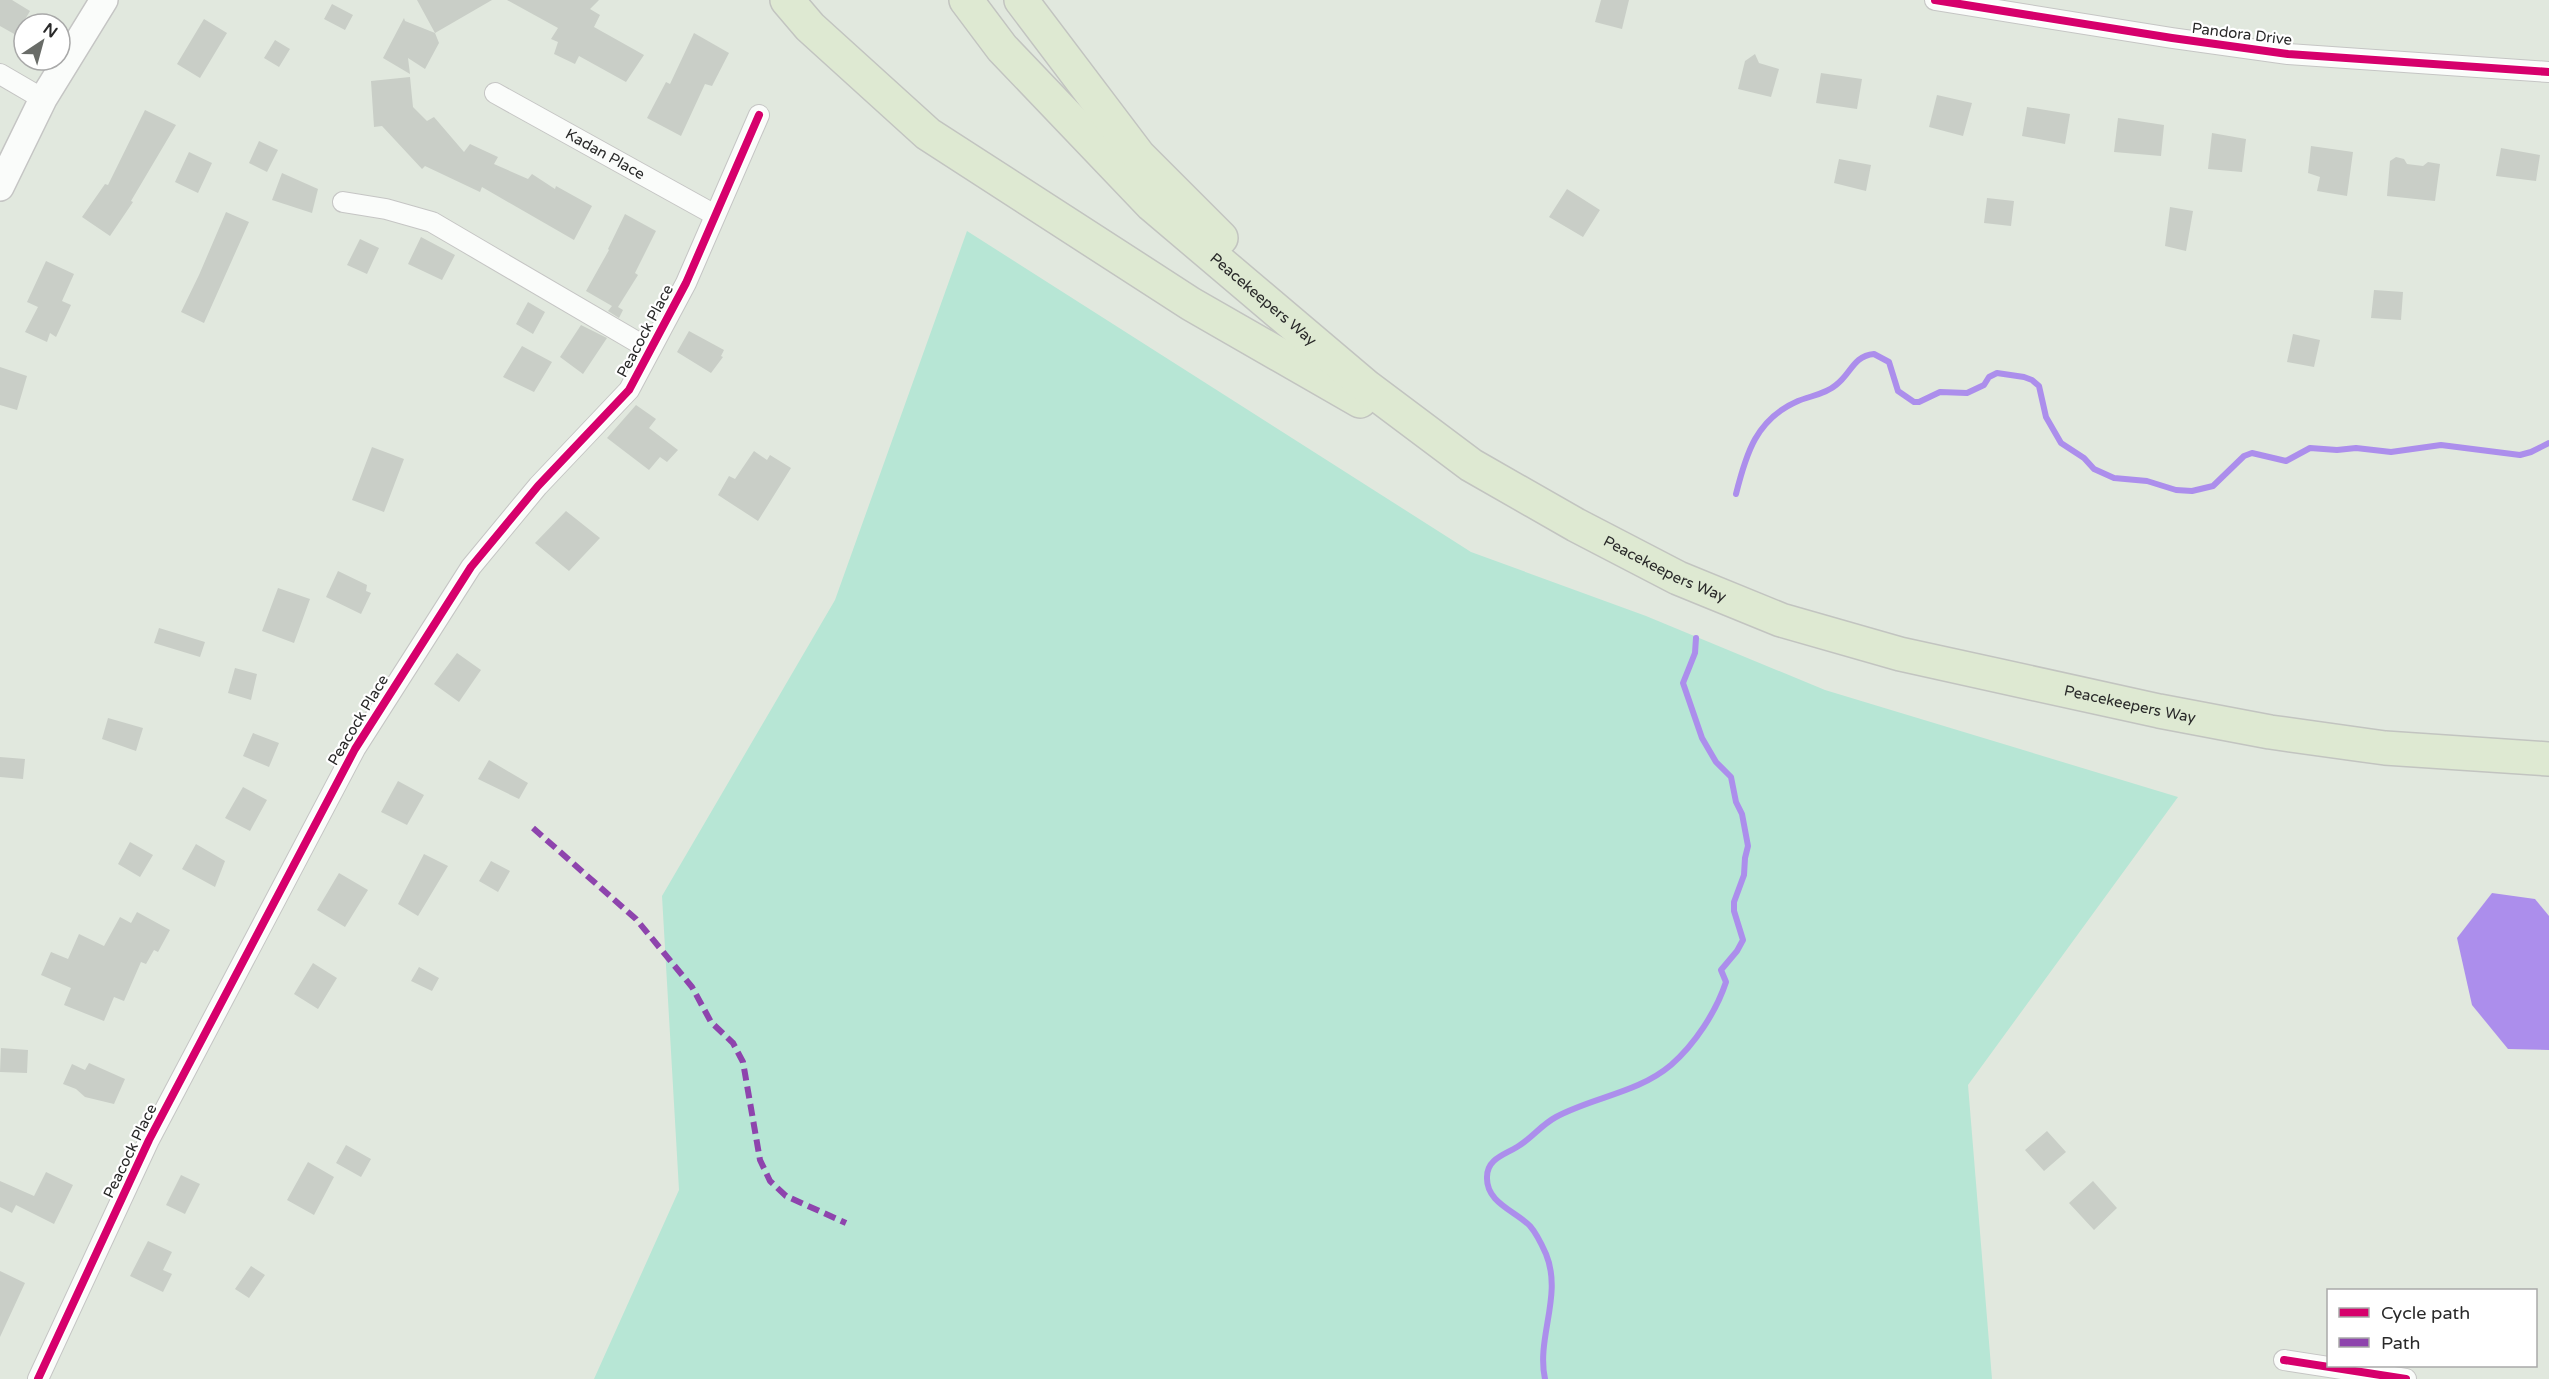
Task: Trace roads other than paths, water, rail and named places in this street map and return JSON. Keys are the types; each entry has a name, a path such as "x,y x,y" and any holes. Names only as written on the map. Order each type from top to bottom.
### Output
{"highway":[{"path":"787,0 810,27 927,134 1191,304 1471,465"},
{"name":"Peacekeepers Way","path":"966,0 1002,48 1152,206 1367,387 1471,465 1576,525 1678,578 1781,620 1900,654 2159,711 2270,732 2385,748 2549,759"},
{"path":"1021,0 1139,156 1367,387"}],"main road":[{"path":"0,187 43,99 104,0"}],"street":[{"name":"Pandora Drive","path":"1935,0 2163,37 2288,54 2549,72"},
{"path":"0,74 43,99"},
{"name":"Kadan Place","path":"495,93 715,215"},
{"name":"Peacock Place","path":"38,1379 149,1140 354,749 471,567 538,486 629,390 686,283 759,115"},
{"path":"343,202 386,209 432,222 649,349"},
{"path":"2284,1360 2327,1367"},
{"path":"2329,1367 2406,1379"}],"waterway":[{"path":"1736,494 1744,465 1755,439 1772,418 1798,401 1832,388 1861,358 1874,354 1889,362 1898,391 1914,402 1940,392 1967,393 1984,385 1989,377 1997,373 2032,380 2039,386 2046,417 2061,443 2084,458 2094,469 2114,478 2147,481 2176,490 2192,491 2213,486 2244,456 2252,453 2286,461 2310,448 2337,450 2356,448 2391,452 2441,445 2520,455 2549,443"},
{"path":"1545,1379 1544,1348 1552,1285 1550,1269 1546,1254 1533,1229 1491,1194 1487,1177 1490,1166 1497,1158 1522,1144 1556,1117 1644,1082 1671,1065 1711,1016 1726,982 1721,970 1743,940 1734,911 1734,902 1744,875 1748,846 1742,814 1736,802 1731,777 1716,762 1702,738 1683,683 1695,653 1696,638"}]}
